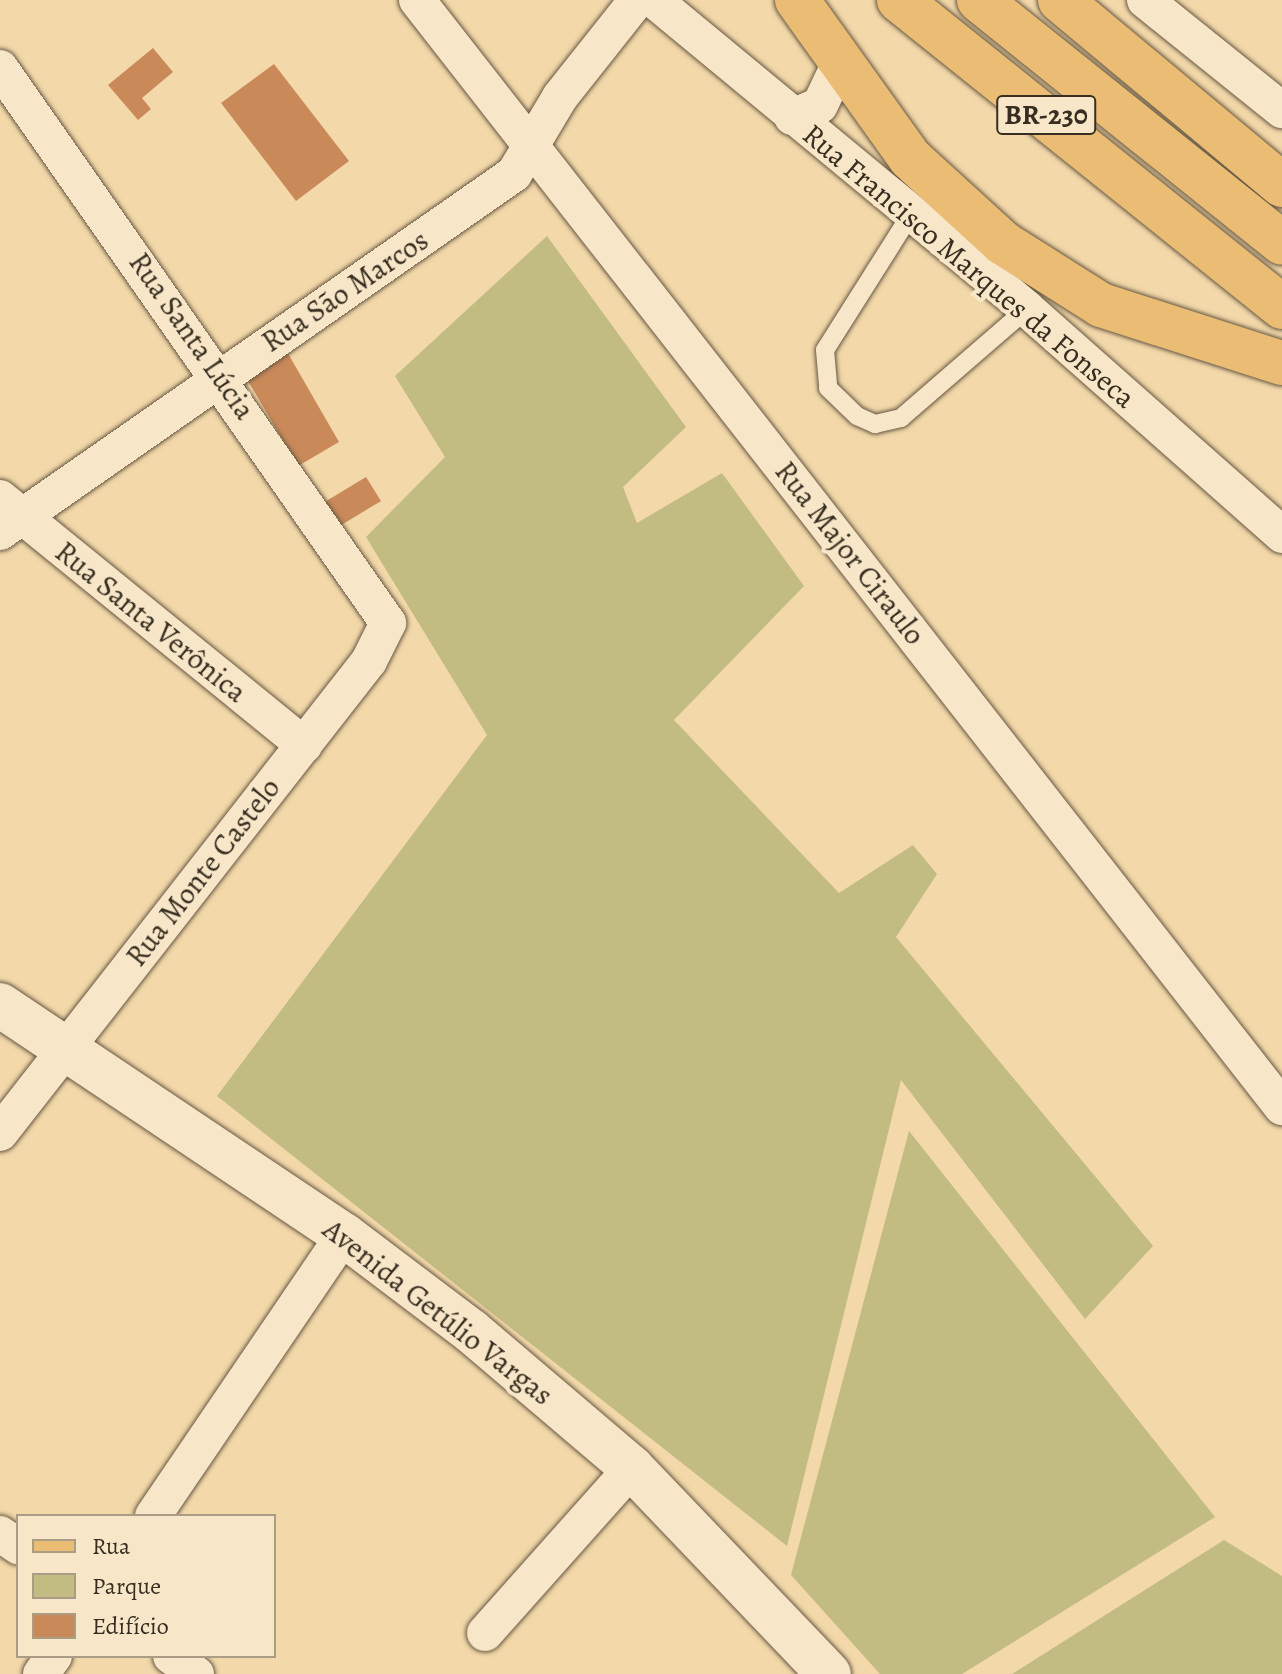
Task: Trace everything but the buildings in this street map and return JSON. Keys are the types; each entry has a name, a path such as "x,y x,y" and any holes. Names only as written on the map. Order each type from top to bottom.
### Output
{"main road":[{"path":"797,0 910,158 1003,243 1101,305 1282,363"},
{"name":"BR-230","path":"899,0 1192,229 1282,307"},
{"name":"BR-230","path":"979,0 1282,243"},
{"path":"1060,0 1282,185"}],"street":[{"name":"Rua Major Ciraulo","path":"417,0 1279,1094"},
{"name":"Rua São Marcos","path":"7,516 221,375 514,174 535,148 560,97 637,0"},
{"name":"Rua Francisco Marques da Fonseca","path":"654,0 1027,309 1282,535"},
{"path":"1147,1 1282,110"},
{"path":"792,117 820,105 840,63"},
{"name":"Rua Santa Lúcia","path":"4,80 221,375 382,605"},
{"name":"Rua Santa Verônica","path":"7,516 304,745"},
{"name":"Rua Monte Castelo","path":"0,1133 63,1048 379,646 388,623 382,605"},
{"name":"Avenida Getúlio Vargas","path":"0,1005 344,1235 632,1468 829,1674"},
{"path":"154,1514 344,1235"},
{"path":"485,1633 632,1468"},
{"path":"174,1658 196,1674"}],"lane":[{"path":"911,214 825,350 828,388 857,416 875,424 901,418 1027,309"}],"green space":[{"path":"547,236 686,427 623,487 637,523 722,473 804,586 674,720 839,893 913,845 937,874 896,937 1153,1246 1085,1319 901,1080 787,1546 217,1096 487,735 366,537 445,457 395,376"},
{"path":"909,1131 1215,1517 962,1674 880,1674 791,1575"},
{"path":"1224,1540 1282,1576 1282,1674 1012,1674"}]}
